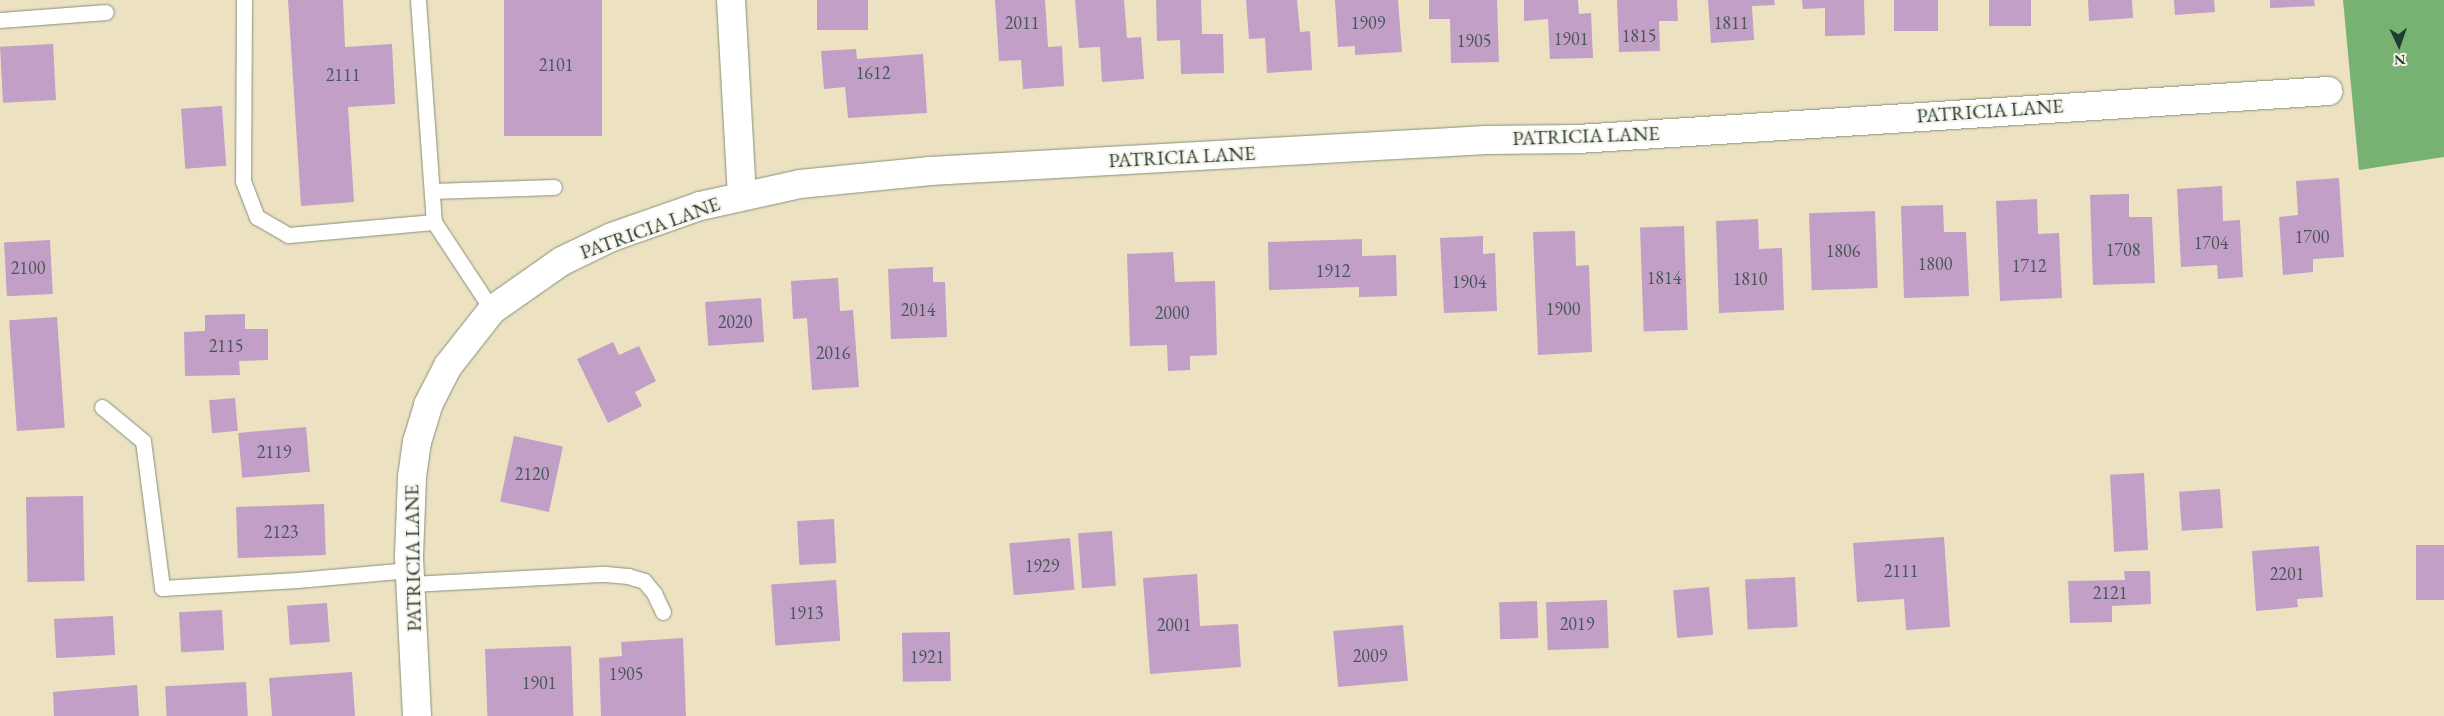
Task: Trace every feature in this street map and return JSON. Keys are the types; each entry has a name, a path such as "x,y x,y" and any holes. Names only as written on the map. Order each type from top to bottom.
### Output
{"street":[{"path":"731,0 742,196"},
{"name":"PATRICIA LANE","path":"417,716 410,577 412,477 416,442 428,405 448,366 492,310 562,261 612,237 700,206 800,184 930,172 1486,140 1578,139 2328,91"}],"lane":[{"path":"244,0 243,182 257,217 288,235 434,222"},
{"path":"418,0 434,222 492,310"},
{"path":"0,20 106,12"},
{"path":"432,191 554,187"},
{"path":"102,407 142,441 162,588 297,580 606,574 628,576 644,581 654,593 663,612"}],"green space":[{"path":"2343,0 2444,0 2444,157 2359,170"}],"building":[{"path":"288,0 343,0 345,47 392,44 395,104 348,107 354,202 301,206"},
{"path":"504,0 602,0 602,136 504,136"},
{"path":"817,0 868,0 868,30 817,30"},
{"path":"995,0 1045,0 1048,47 1062,46 1064,86 1023,89 1021,60 999,61"},
{"path":"1075,0 1124,0 1127,38 1141,37 1144,79 1102,82 1100,47 1079,48"},
{"path":"1156,0 1201,0 1202,34 1223,34 1224,73 1181,74 1180,40 1157,41"},
{"path":"1246,0 1297,0 1300,32 1310,31 1312,70 1267,73 1265,38 1249,39"},
{"path":"1335,0 1398,0 1402,52 1355,55 1355,46 1338,47"},
{"path":"1429,0 1497,0 1499,62 1451,63 1450,19 1429,19"},
{"path":"1524,0 1578,0 1579,14 1591,13 1593,58 1550,59 1548,19 1524,21"},
{"path":"1617,0 1677,0 1678,21 1659,21 1660,51 1619,52"},
{"path":"1708,0 1774,0 1775,5 1752,6 1754,40 1711,43"},
{"path":"1802,0 1864,0 1865,35 1825,36 1825,8 1803,9"},
{"path":"1894,0 1938,0 1938,31 1894,31"},
{"path":"1989,0 2031,0 2031,26 1989,26"},
{"path":"2088,0 2132,0 2133,18 2089,21"},
{"path":"2174,0 2214,0 2215,12 2175,15"},
{"path":"2270,0 2314,0 2315,6 2270,8"},
{"path":"53,44 56,100 3,103 0,47"},
{"path":"856,49 857,59 923,54 927,113 848,118 845,87 824,89 821,51"},
{"path":"222,106 226,166 185,169 181,109"},
{"path":"2339,178 2344,257 2313,259 2313,272 2283,275 2279,217 2298,215 2296,181"},
{"path":"2222,186 2223,221 2240,220 2243,277 2218,279 2217,265 2181,267 2177,189"},
{"path":"2129,194 2129,217 2152,217 2155,283 2093,285 2090,195"},
{"path":"2037,199 2038,234 2059,233 2062,298 2000,301 1996,201"},
{"path":"1943,205 1944,232 1966,232 1969,296 1904,298 1901,206"},
{"path":"1875,211 1878,288 1812,290 1809,213"},
{"path":"1758,219 1759,249 1782,248 1784,310 1719,313 1716,221"},
{"path":"1684,226 1688,330 1644,331 1640,228"},
{"path":"1575,231 1576,266 1589,265 1592,352 1538,355 1533,232"},
{"path":"1483,236 1483,254 1495,253 1497,311 1444,313 1440,238"},
{"path":"1362,239 1362,256 1396,255 1397,296 1359,297 1359,287 1269,290 1268,242"},
{"path":"50,240 53,294 7,296 4,242"},
{"path":"1173,252 1175,282 1215,281 1217,355 1190,356 1190,370 1168,371 1167,345 1130,346 1127,254"},
{"path":"933,267 933,282 945,282 947,337 891,339 888,269"},
{"path":"838,278 840,311 853,310 859,387 812,390 807,318 793,319 791,281"},
{"path":"761,298 764,342 708,346 705,302"},
{"path":"245,314 245,329 268,329 268,360 239,361 240,375 185,376 184,332 205,331 205,315"},
{"path":"57,317 65,428 17,431 9,320"},
{"path":"613,342 619,355 639,346 656,381 635,392 642,406 608,423 577,359"},
{"path":"235,398 238,431 212,433 209,400"},
{"path":"306,427 310,472 242,478 238,433"},
{"path":"514,436 563,446 549,512 500,502"},
{"path":"2144,473 2148,550 2114,552 2110,475"},
{"path":"2220,489 2223,528 2182,531 2179,492"},
{"path":"83,496 84,581 27,582 26,497"},
{"path":"324,504 326,555 238,558 236,507"},
{"path":"834,519 836,563 799,565 797,521"},
{"path":"1112,531 1116,586 1082,588 1078,533"},
{"path":"1944,537 1950,627 1906,630 1904,599 1857,602 1853,543"},
{"path":"1070,538 1075,590 1014,595 1009,543"},
{"path":"2416,545 2444,545 2444,600 2416,600"},
{"path":"2319,546 2323,597 2297,599 2298,607 2256,611 2252,551"},
{"path":"2124,571 2150,571 2151,604 2112,606 2112,622 2070,623 2068,581 2125,580"},
{"path":"1197,574 1200,626 1238,624 1241,667 1150,674 1143,578"},
{"path":"1795,577 1798,627 1748,630 1745,580"},
{"path":"836,580 840,641 775,645 771,585"},
{"path":"1709,587 1713,635 1677,638 1673,590"},
{"path":"1607,600 1609,648 1548,650 1546,602"},
{"path":"1537,601 1538,638 1500,639 1499,602"},
{"path":"327,603 330,642 290,645 287,606"},
{"path":"222,610 224,650 181,652 179,612"},
{"path":"113,616 115,655 56,658 54,619"},
{"path":"1403,625 1408,681 1338,687 1333,631"},
{"path":"950,632 951,681 903,682 902,633"},
{"path":"683,638 686,716 601,716 599,658 622,656 621,642"},
{"path":"571,646 573,716 487,716 485,649"},
{"path":"352,672 355,716 272,716 269,678"},
{"path":"246,682 248,716 167,716 165,686"},
{"path":"137,685 139,716 54,716 53,692"}]}
